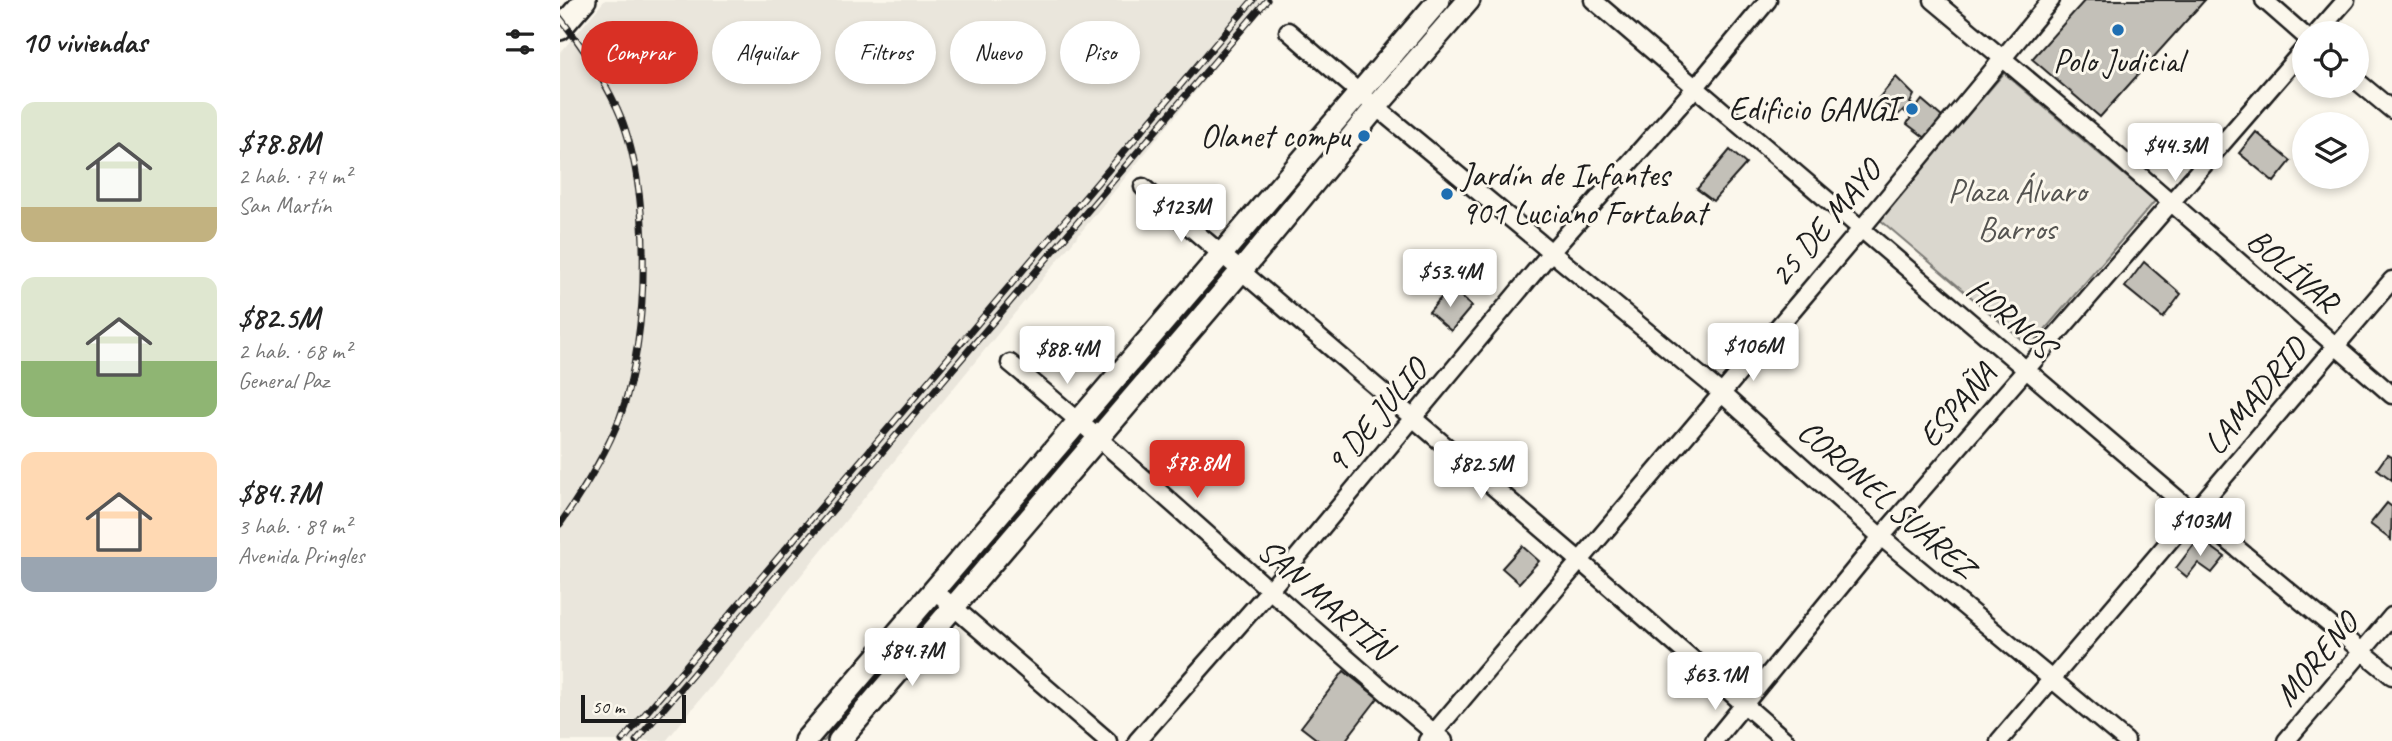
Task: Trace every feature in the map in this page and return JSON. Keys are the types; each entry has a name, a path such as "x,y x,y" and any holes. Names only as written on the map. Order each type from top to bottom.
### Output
{"main road":[{"path":"805,741 1439,0"},
{"path":"839,741 1469,0"},
{"path":"560,29 583,1"}],"street":[{"name":"HORNOS","path":"1593,0 2194,513 2392,676"},
{"name":"9 DE JULIO","path":"1137,741 1269,590 1552,251 1768,0"},
{"name":"BOLÍVAR","path":"1933,0 2392,395"},
{"name":"25 DE MAYO","path":"1435,738 1720,392 1862,228 2051,0"},
{"path":"2264,0 2292,25"},
{"path":"2328,21 2346,0"},
{"name":"CORONEL SUÁREZ","path":"1288,31 1720,392 1881,537 2126,741"},
{"name":"ESPAÑA","path":"1714,741 1881,537 2292,63"},
{"path":"2369,90 2392,110"},
{"path":"1143,187 1786,741"},
{"name":"LAMADRID","path":"1999,741 2392,280"},
{"name":"SAN MARTÍN","path":"1010,363 1100,437 1435,738"},
{"path":"934,590 1108,741"},
{"name":"MORENO","path":"2286,741 2392,616"}],"shaded area":[{"path":"605,0 1270,0 666,741 560,741 560,53 581,28 581,84 698,84 698,21 587,21"}],"green space":[{"name":"Plaza Álvaro Barros","path":"2004,73 2155,201 2030,347 1879,219"},
{"path":"1358,108 1362,111 1245,247 1241,244"},
{"path":"1220,276 1225,279 1108,415 1103,412"},
{"path":"1074,443 1079,447 962,583 957,580"},
{"path":"928,612 932,615 824,741 817,741"}],"building":[{"name":"Polo Judicial","path":"2085,0 2205,0 2100,117 2032,59"},
{"name":"Edificio GANGI","path":"1896,77 1914,95 1910,103 1916,108 1922,100 1943,118 1927,139 1907,124 1911,117 1903,110 1899,114 1878,99"},
{"path":"2256,132 2291,161 2274,182 2239,153"},
{"path":"1730,150 1746,164 1713,201 1697,189"},
{"path":"2144,262 2181,294 2163,318 2125,287"},
{"path":"1450,287 1472,306 1451,331 1429,312"},
{"path":"2387,455 2392,457 2392,480 2377,469"},
{"path":"2387,503 2392,507 2391,540 2370,524"},
{"path":"2199,538 2225,557 2212,573 2198,563 2187,577 2176,568"},
{"path":"1522,546 1539,561 1519,583 1502,568"},
{"path":"1344,671 1378,698 1345,741 1319,741 1301,727"}],"railway":[{"path":"622,741 1253,0"},
{"path":"636,741 1267,0"},
{"path":"560,18 605,84 629,140 642,219 643,262 637,346 620,417 593,473 560,524"}],"place":[{"name":"Polo Judicial","path":"2118,30"},
{"name":"Edificio GANGI","path":"1912,109"},
{"name":"Olanet compu","path":"1364,136"},
{"name":"Jardín de Infantes 901 Luciano Fortabat","path":"1447,194"}]}
